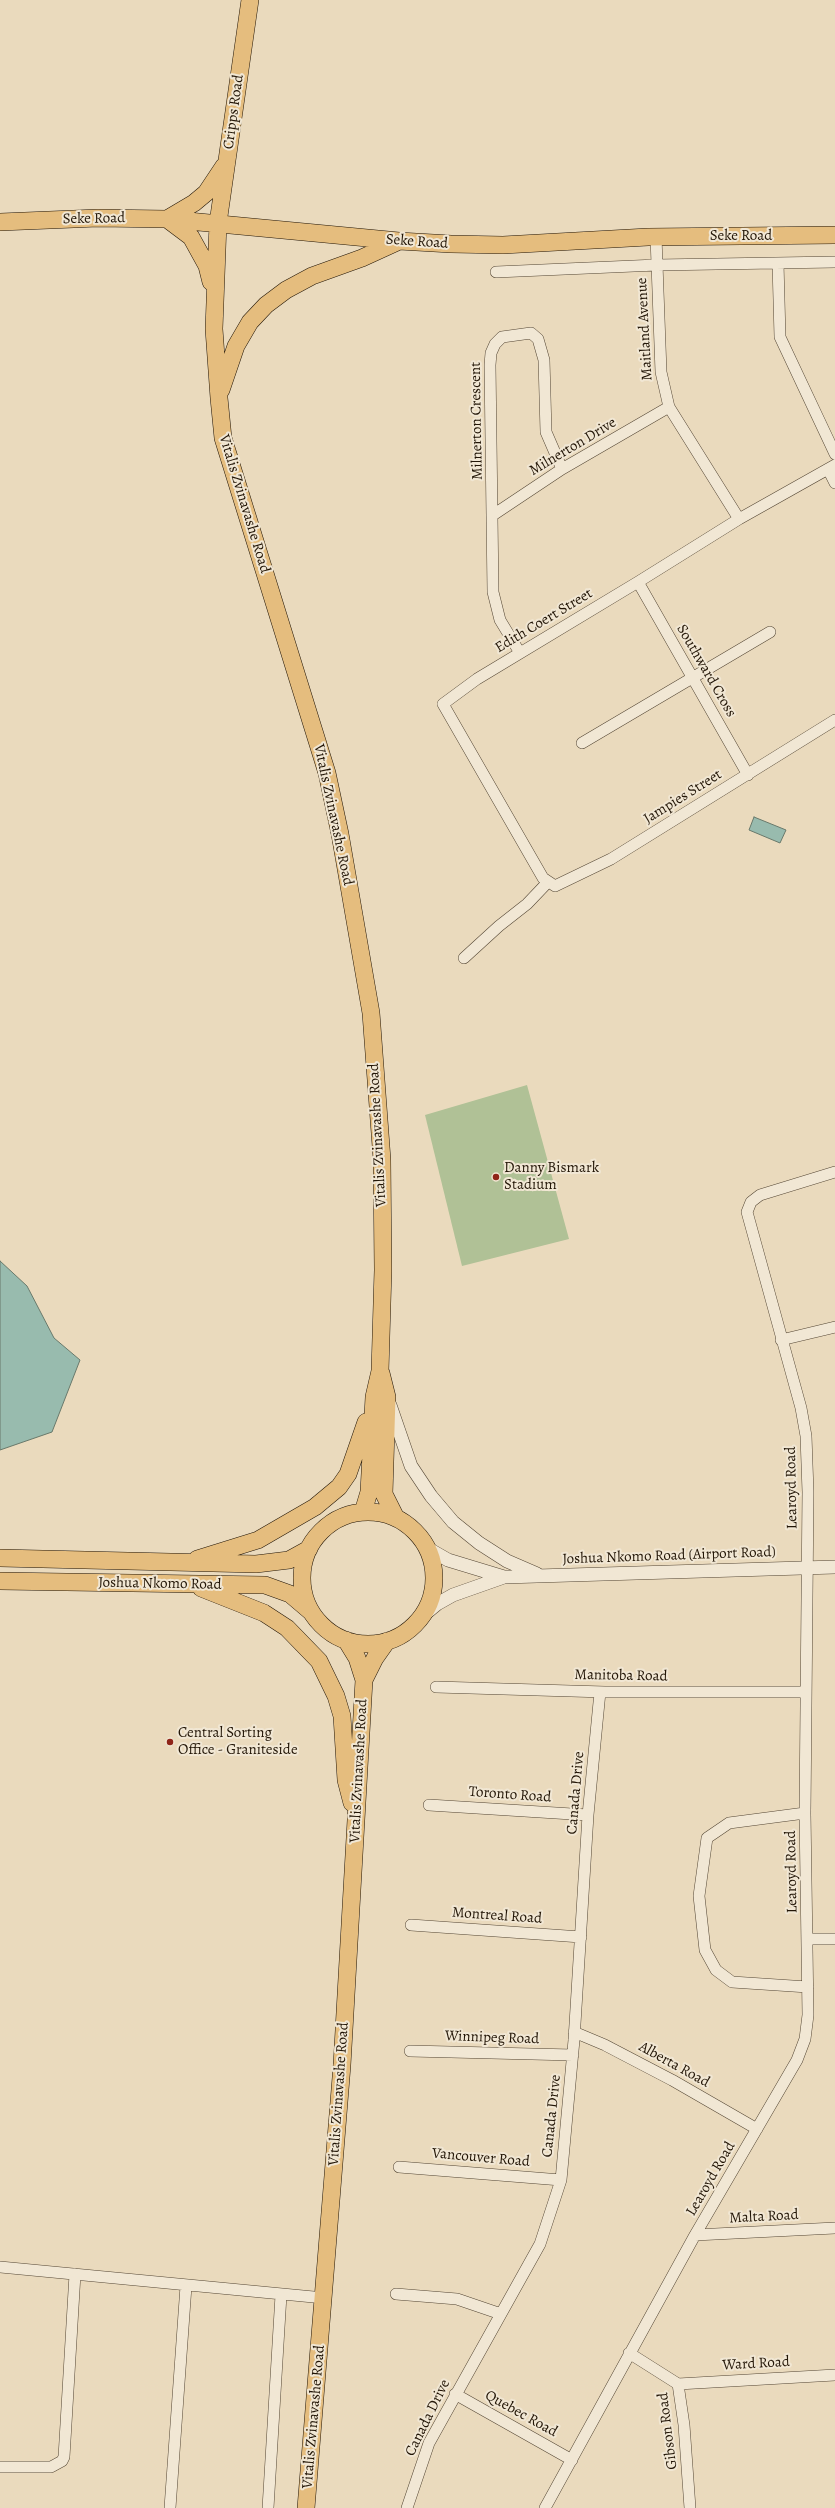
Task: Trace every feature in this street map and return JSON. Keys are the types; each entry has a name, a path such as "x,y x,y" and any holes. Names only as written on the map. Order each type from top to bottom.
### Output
{"main road":[{"name":"Cripps Road","path":"218,223 250,0"},
{"path":"214,291 198,248 191,237 167,219 194,203 206,193 226,163"},
{"name":"Seke Road","path":"0,222 98,218 167,219 399,241 503,245 656,237 835,236"},
{"name":"Vitalis Zvinavashe Road","path":"218,223 214,291 219,398 223,438 327,773 340,834 371,1013 382,1160 380,1371 384,1494 396,1518"},
{"path":"219,398 236,346 250,322 266,305 286,290 312,276 362,258 399,241"},
{"path":"180,1564 258,1540 296,1520 339,1487 355,1460 381,1397"},
{"name":"Vitalis Zvinavashe Road","path":"363,1512 369,1492 381,1397"},
{"path":"363,1512 380,1513 396,1518 409,1526 427,1548 433,1566 434,1584 429,1602 420,1618 405,1632 387,1641 367,1643 346,1640 333,1634 312,1613 306,1598 303,1581 304,1564 309,1549 318,1535 331,1523 346,1516 363,1512"},
{"name":"Joshua Nkomo Road","path":"0,1558 180,1564 256,1564 289,1560 309,1549"},
{"name":"Joshua Nkomo Road","path":"0,1581 264,1585 290,1594 312,1613"},
{"path":"190,1584 264,1613 287,1628 319,1661 328,1678 340,1710 345,1743 347,1788 356,1812"},
{"name":"Vitalis Zvinavashe Road","path":"346,1640 356,1658 364,1680"},
{"name":"Vitalis Zvinavashe Road","path":"306,2508 342,2065 364,1680 375,1658 387,1641"}],"street":[{"name":"Maitland Avenue","path":"656,237 661,372 669,407 739,519"},
{"path":"496,272 657,265 835,262"},
{"path":"778,263 780,337 835,454"},
{"name":"Milnerton Crescent","path":"520,653 500,620 493,592 490,365 493,348 502,337 531,333 538,339 544,360 546,432 562,469"},
{"name":"Milnerton Drive","path":"493,515 562,469 669,407"},
{"path":"831,467 835,483"},
{"name":"Edith Coert Street","path":"545,881 443,706 447,700 457,692 739,519 831,467"},
{"name":"Southward Cross","path":"638,582 748,775"},
{"path":"582,743 770,632"},
{"name":"Jampies Street","path":"545,881 560,885 611,859 835,720"},
{"path":"464,958 527,904 545,881"},
{"name":"Learoyd Road","path":"545,2508 695,2235 796,2060 805,2039 808,2015 805,1813 806,1568 808,1492 806,1436 801,1408 781,1340 747,1212 750,1202 772,1189 835,1172"},
{"path":"781,1340 835,1327"},
{"path":"381,1397 411,1466 431,1496 453,1522 479,1543 506,1561 541,1576"},
{"path":"427,1548 448,1560 504,1577"},
{"name":"Joshua Nkomo Road (Airport Road)","path":"504,1577 835,1567"},
{"path":"420,1618 437,1604 453,1595 504,1577"},
{"name":"Manitoba Road","path":"436,1687 600,1692 805,1692"},
{"name":"Canada Drive","path":"407,2508 429,2443 540,2244 561,2180 573,2055 588,1815 600,1692"},
{"name":"Toronto Road","path":"429,1805 588,1815"},
{"path":"805,1813 730,1823 707,1838 699,1896 705,1950 716,1970 732,1982 808,1987"},
{"name":"Montreal Road","path":"412,1925 580,1937"},
{"path":"808,1939 835,1939"},
{"name":"Alberta Road","path":"574,2032 606,2045 672,2080 757,2129"},
{"name":"Winnipeg Road","path":"410,2051 573,2055"},
{"name":"Vancouver Road","path":"398,2167 561,2180"},
{"name":"Malta Road","path":"695,2235 835,2228"},
{"path":"0,2267 324,2298"},
{"path":"0,2467 51,2466 62,2461 64,2457 75,2274"},
{"path":"170,2508 186,2286"},
{"path":"396,2294 457,2299 501,2314"},
{"path":"268,2508 281,2295"},
{"name":"Gibson Road","path":"629,2353 678,2384 684,2425 690,2508"},
{"name":"Ward Road","path":"678,2384 835,2375"},
{"name":"Quebec Road","path":"455,2394 572,2460"}],"shaded area":[{"path":"754,817 786,830 780,843 749,830"},
{"name":"Danny Bismark Stadium","path":"527,1085 569,1239 462,1266 425,1115"},
{"path":"0,1261 27,1286 54,1338 80,1360 52,1432 0,1450"}],"place":[{"name":"Danny Bismark Stadium","path":"496,1177"},
{"name":"Central Sorting Office - Graniteside","path":"170,1742"}]}
